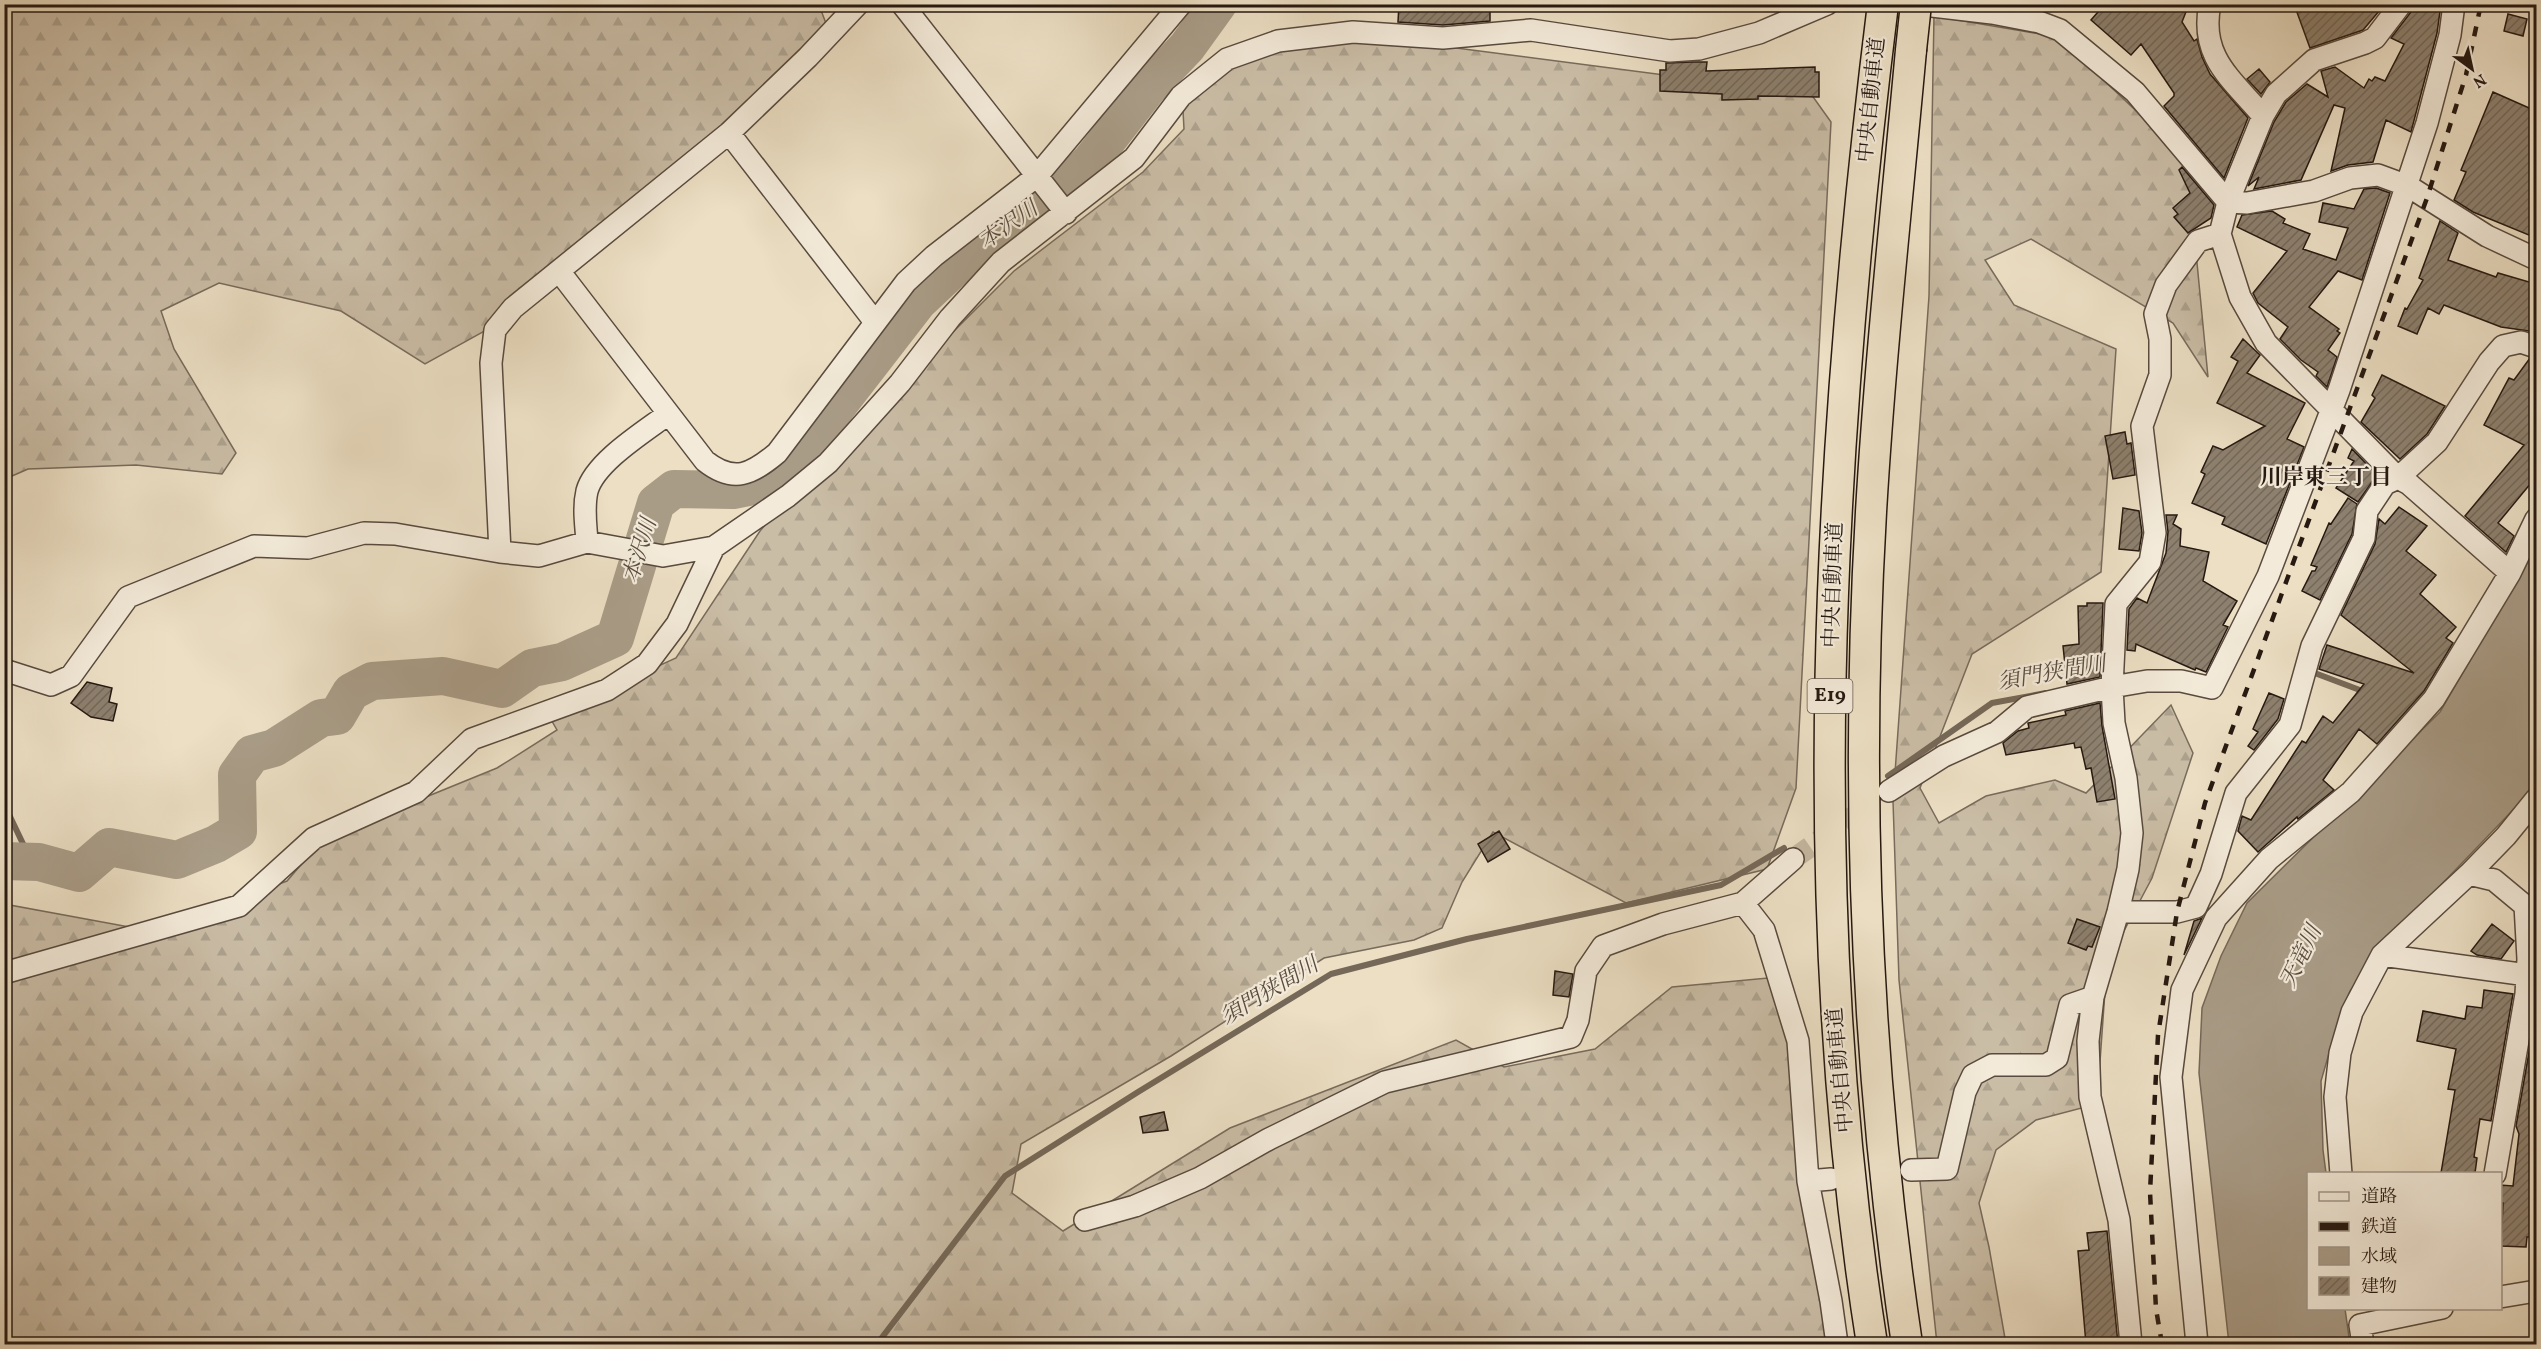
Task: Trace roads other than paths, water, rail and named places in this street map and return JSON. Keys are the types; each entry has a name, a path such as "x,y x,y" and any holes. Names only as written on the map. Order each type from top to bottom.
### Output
{"highway":[{"name":"中央自動車道","path":"1872,1344 1859,1261 1836,1007 1830,880 1830,718 1837,514 1853,279 1883,4"},
{"name":"中央自動車道","path":"1907,1344 1891,1232 1871,1004 1865,876 1864,716 1871,512 1916,4"}],"street":[{"path":"500,552 491,363 495,330 513,308 729,133 808,57 858,4"},
{"path":"902,4 1066,213"},
{"path":"559,271 705,461 717,471 730,475 744,474 761,467 777,453 906,282 934,256 1037,176 1181,4"},
{"path":"4,670 51,685 71,676 128,597 254,546 308,548 364,533 395,534 500,552 539,556 587,542 663,556 714,548 788,496 828,463 900,383 950,318 1001,262 1134,158 1181,96 1227,59 1278,41 1353,32 1443,38 1531,30 1670,51 1699,49 1759,33 1827,4"},
{"path":"1916,4 1992,9 2060,30 2135,92 2228,201 2247,203 2270,200 2314,191 2350,178 2378,175 2408,186 2487,236 2536,259"},
{"path":"2210,4 2206,23 2209,43 2216,60 2263,116"},
{"path":"2401,4 2375,38 2314,60 2276,94 2263,116 2228,201 2220,234 2240,297 2266,344 2398,478 2409,484 2510,573"},
{"path":"1889,791 1944,756 1997,732 2027,707 2147,681 2170,681 2212,688 2268,576 2331,410 2408,186 2450,35 2454,4"},
{"path":"729,133 875,322"},
{"path":"2131,1344 2119,1220 2090,1096 2088,1041 2093,997 2118,912 2128,869 2132,833 2126,778 2114,723 2112,687 2116,604 2150,562 2155,533 2142,426 2160,375 2160,339 2155,314 2166,285 2198,241 2220,234"},
{"path":"2118,912 2177,912 2196,907 2211,874 2236,793 2290,725 2312,646 2364,538 2367,511 2385,484 2398,478 2437,442 2489,362 2503,346 2521,342 2536,347"},
{"path":"587,542 585,509 588,489 597,472 668,414"},
{"path":"2197,1344 2171,1077 2182,990 2216,918 2269,859 2351,792 2434,699 2510,573 2536,519"},
{"path":"4,973 239,906 314,838 416,792 472,739 607,690 647,664 678,624 714,548"},
{"path":"2341,1172 2335,1097 2340,1053 2352,1012 2382,955 2469,874 2506,836 2536,799"},
{"path":"1085,1221 1135,1206 1200,1178 1269,1139 1385,1082 1571,1037 1578,1020 1586,971 1603,946 1663,924 1743,903 1793,859"},
{"path":"2469,874 2494,880 2531,910 2526,994 2494,1172"},
{"path":"1743,903 1764,930 1798,1041 1808,1181 1832,1301 1837,1344"},
{"path":"2382,955 2527,975"},
{"path":"1911,1170 1947,1169 1965,1092 1973,1075 1992,1065 2046,1065 2057,1058 2070,1005 2093,997"},
{"path":"1808,1181 1831,1179"},
{"path":"2502,1297 2536,1291"},
{"path":"2361,1326 2433,1310"}],"water":[{"name":"天竜川","path":"2536,546 2536,786 2388,940 2350,991 2339,1019 2321,1081 2326,1172 2307,1172 2307,1310 2345,1310 2350,1344 2229,1344 2199,1073 2202,1008 2221,956 2247,903 2440,712"}],"waterway":[{"name":"本沢川","path":"4,861 39,862 79,873 109,847 177,860 216,844 238,831 237,775 252,754 274,748 321,718 337,716 351,692 372,681 443,676 502,689 532,668 562,662 615,638 656,503 674,489 733,490 763,484 792,465 918,302 968,255 1065,186 1091,161 1147,89 1187,47 1218,4"},
{"name":"須門狭間川","path":"2312,672 2365,692"},
{"name":"須門狭間川","path":"1888,776 1992,703 2046,693"},
{"path":"4,804 25,848 39,862"},
{"name":"須門狭間川","path":"877,1344 1005,1176 1331,974 1467,939 1721,885 1784,848"}],"tunnel":[{"path":"1793,859 1871,804"}],"railway":[{"path":"2162,1344 2156,1309 2150,1192 2158,1035 2177,912 2205,803 2427,198 2466,75 2481,4"}],"district":[{"name":"川岸東三丁目","path":"2326,478"}]}
